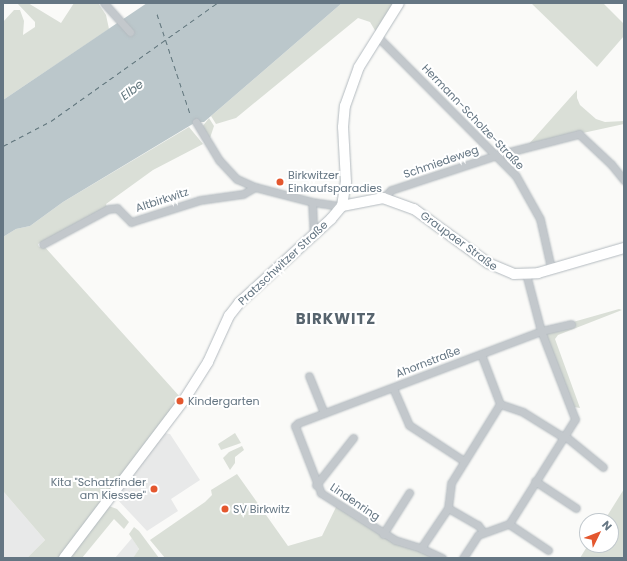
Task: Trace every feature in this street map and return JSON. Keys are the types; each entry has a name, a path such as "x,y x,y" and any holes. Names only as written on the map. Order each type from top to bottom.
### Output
{"street":[{"path":"104,3 130,32"},
{"path":"342,206 346,182 343,127 345,106 359,67 399,3"},
{"name":"Hermann-Scholze-Straße","path":"377,36 497,155 516,176 540,219 551,268"},
{"path":"196,122 229,171 237,178 255,187 312,202 342,206 383,198"},
{"name":"Schmiedeweg","path":"383,198 391,190 497,155 579,134 611,164 624,180"},
{"name":"Altbirkwitz","path":"42,244 108,209 117,208 131,222 200,200 243,194 255,187"},
{"name":"Graupaer Straße","path":"383,198 422,214 499,270 514,274 526,274 624,248"},
{"path":"312,202 314,236"},
{"name":"Pratzschwitzer Straße","path":"64,558 184,400 208,362 229,316 238,303 314,236 342,206"},
{"path":"473,558 465,556 476,537 484,532 509,524 565,436 575,416 541,331 526,274"},
{"name":"Ahornstraße","path":"295,426 324,413 541,331 571,324"},
{"path":"481,354 500,404"},
{"path":"309,376 324,413"},
{"path":"393,388 409,425 464,461"},
{"path":"500,404 523,412 560,435 565,436 603,467"},
{"path":"421,548 448,508 451,483 500,404"},
{"name":"Lindenring","path":"295,426 316,485 320,492 383,534 395,540 421,548 442,558"},
{"path":"316,485 353,438"},
{"path":"535,481 576,508"},
{"path":"383,534 409,493"},
{"path":"448,508 478,525 484,532"},
{"path":"509,524 548,550"}],"shaded area":[{"path":"17,3 28,3 61,23 74,3 98,3 106,15 109,29 3,100 3,22 14,10 20,10 24,21 23,35 35,27 35,22"},
{"path":"342,3 397,3 376,32 370,22 358,18 236,118 216,124 211,116"},
{"path":"531,3 603,3 624,24 624,36 597,67"},
{"path":"577,90 577,98 580,105 596,119 605,122 624,121 624,124 528,145"},
{"path":"209,118 214,126 210,138 202,127"},
{"path":"189,127 203,144 153,170 106,204 107,207 38,244 39,247 43,245 181,398 60,558 27,558 45,540 3,491 3,237 16,229 30,226 63,202"},
{"path":"619,309 622,310 558,335 555,339 580,408 574,407 546,336 547,332 573,322"},
{"name":"Kita \"Schatzfinder am Kiessee\"","path":"164,433 170,434 200,480 171,499 178,511 147,531 116,498"},
{"path":"235,433 241,443 221,450 218,444"},
{"path":"242,446 244,450 235,457 235,463 230,470 223,458 229,452"},
{"path":"237,474 288,546 322,536 337,505 383,534 438,558 165,558 150,540 205,502 212,495 211,490"},
{"path":"624,489 624,558 580,558 583,553 619,553 619,513 609,513"},
{"path":"3,491 45,540 27,558 3,558"},
{"path":"109,506 117,509 129,522 124,529 114,519 82,558 66,558"},
{"path":"134,527 139,531 159,558 133,558 139,549 129,534"},
{"path":"132,538 139,549 133,558 115,558"}],"water":[{"name":"Elbe","path":"147,3 342,3 204,122 196,122 63,202 30,226 16,229 3,237 3,100"}],"ferry route":[{"path":"3,146 51,121 217,3"},
{"path":"157,14 190,114"}],"place":[{"name":"Birkwitzer Einkaufsparadies","path":"280,182"},
{"name":"Kindergarten","path":"180,401"},
{"name":"Kita \"Schatzfinder am Kiessee\"","path":"154,489"},
{"name":"SV Birkwitz","path":"225,509"}],"district":[{"name":"BIRKWITZ","path":"336,319"}]}
